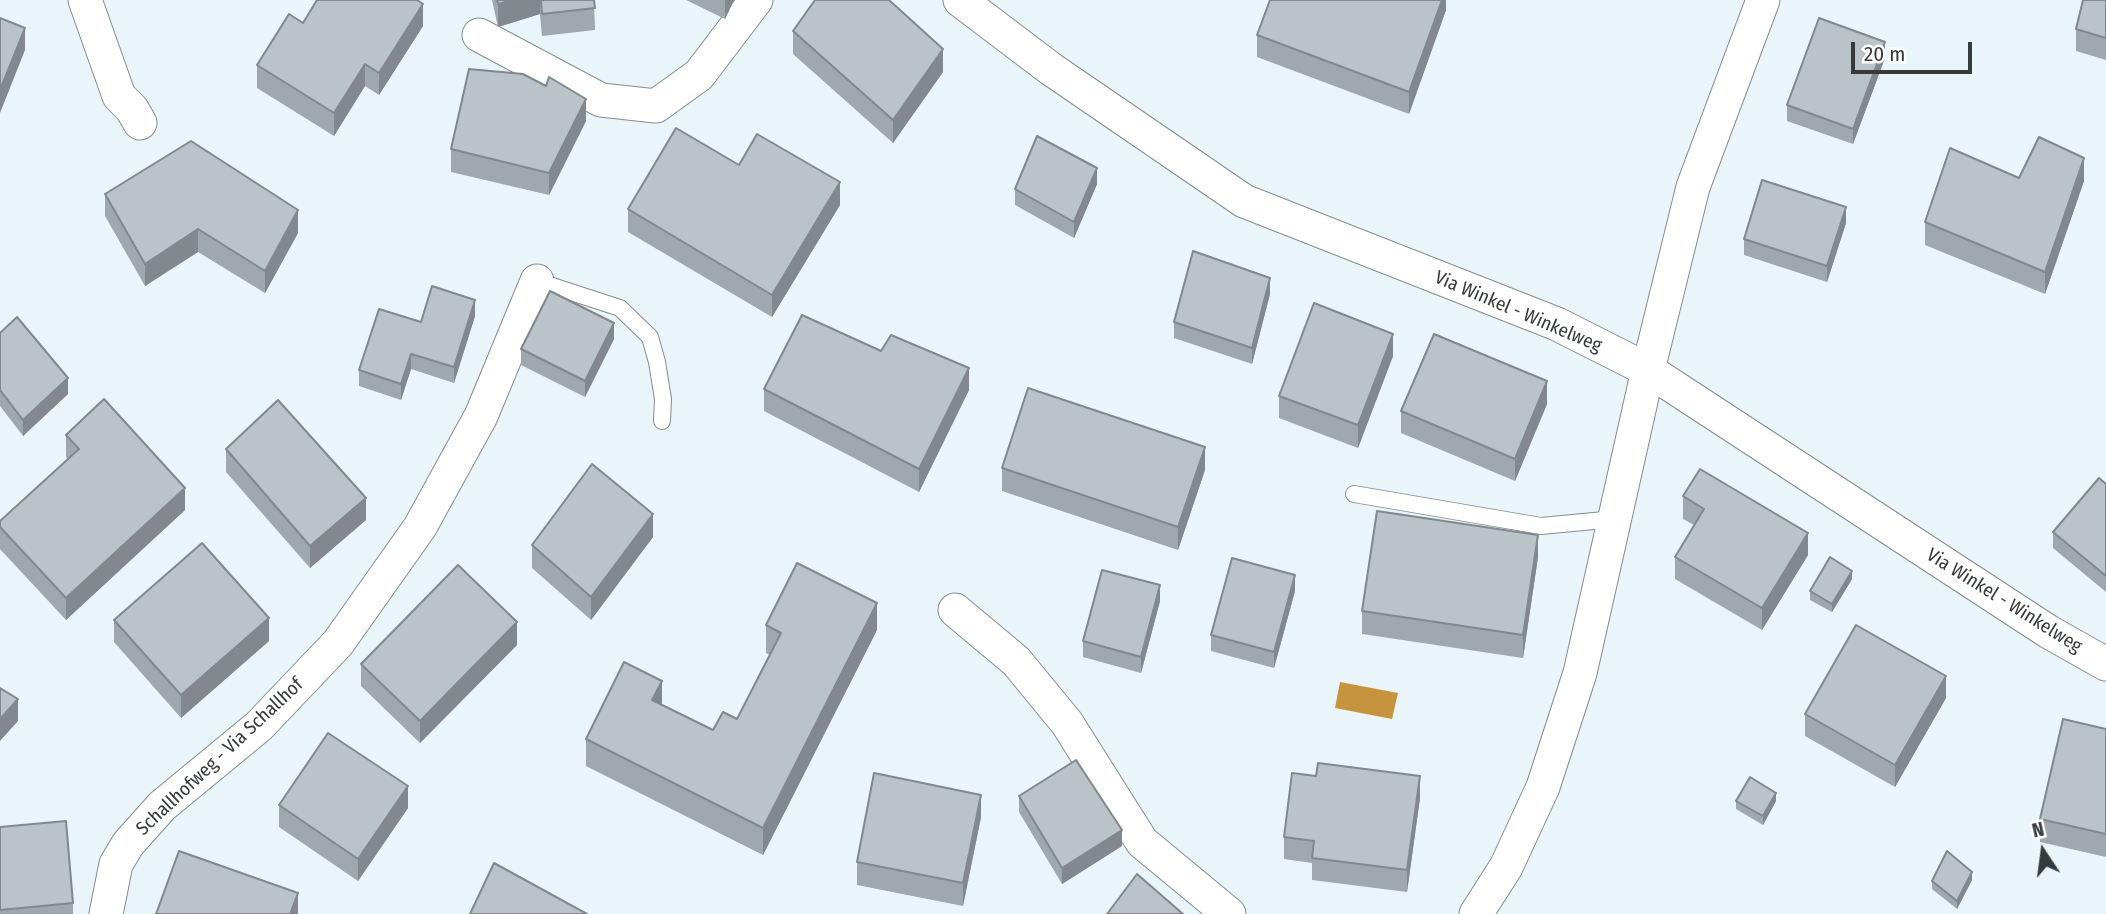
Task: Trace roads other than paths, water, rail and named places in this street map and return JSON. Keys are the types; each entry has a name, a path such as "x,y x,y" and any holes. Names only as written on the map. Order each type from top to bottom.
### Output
{"street":[{"path":"85,0 119,96 132,109 140,123"},
{"path":"478,35 601,100 656,106 699,75 757,0"},
{"name":"Via Winkel - Winkelweg","path":"960,0 1051,69 1244,201 1557,324 1648,370 2049,632 2106,664"},
{"path":"1476,914 1506,867 1543,787 1580,673 1648,370 1693,187 1763,0"},
{"name":"Schallhofweg - Via Schallhof","path":"106,914 116,864 128,844 162,806 258,726 338,643 420,527 481,416 537,281"},
{"path":"955,610 1016,661 1067,723 1142,842 1229,914"}],"lane":[{"path":"537,281 620,308 650,337 663,400 662,421"},
{"path":"1354,494 1541,526 1615,519"}]}
